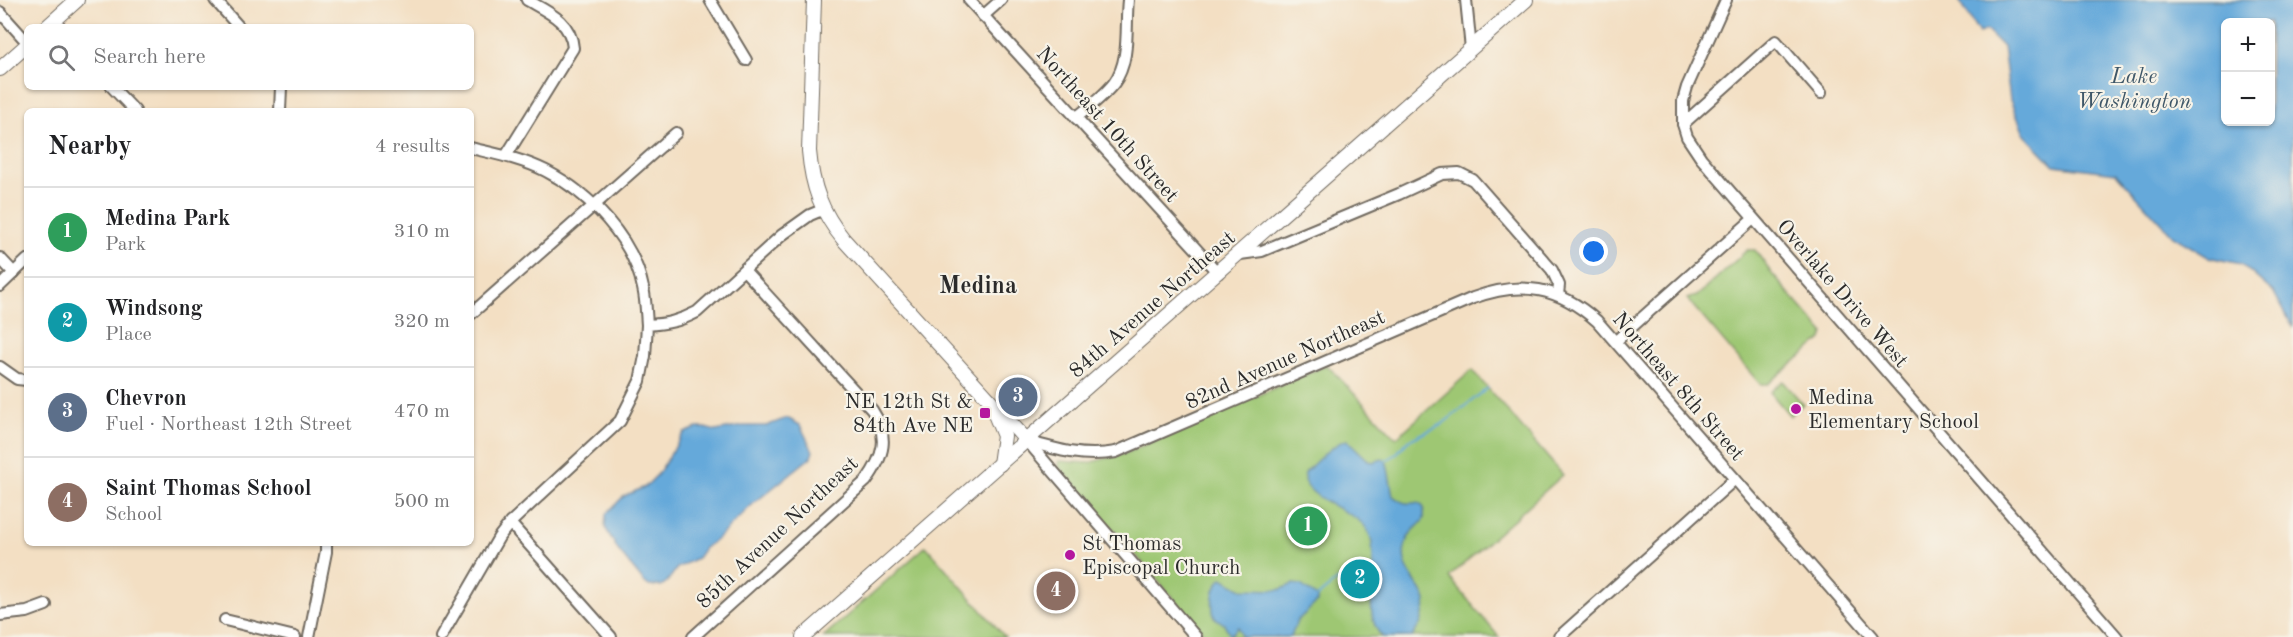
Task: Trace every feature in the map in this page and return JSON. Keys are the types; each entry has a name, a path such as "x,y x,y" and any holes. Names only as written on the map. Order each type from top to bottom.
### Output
{"main road":[{"path":"54,24 77,0"},
{"path":"814,0 809,151 811,174 822,210 844,240 1027,441"},
{"name":"84th Avenue Northeast","path":"803,637 1526,0"},
{"path":"0,69 24,46"},
{"path":"990,402 1004,436 1000,465"}],"street":[{"path":"215,0 236,24"},
{"path":"506,156 573,48 570,31 555,15 527,0"},
{"path":"710,0 746,60"},
{"name":"Northeast 10th Street","path":"969,0 1218,273"},
{"path":"983,16 1001,0"},
{"path":"1076,118 1113,84 1120,72 1125,48 1128,0"},
{"path":"1466,0 1471,49"},
{"name":"Overlake Drive West","path":"1726,0 1687,87 1683,101 1683,124 1687,137 1701,158 1752,220 2117,637"},
{"path":"0,12 24,40"},
{"path":"1683,124 1776,41 1821,93"},
{"path":"115,90 132,108"},
{"path":"280,108 281,90"},
{"path":"474,309 676,133"},
{"path":"441,637 499,537 620,421 640,381 648,325 643,287 636,266 611,224 594,205 571,186 545,171 506,156 474,149"},
{"path":"1240,254 1262,251 1442,174 1454,172 1473,180 1552,270 1559,285 1558,295"},
{"path":"648,325 668,323 697,312 782,235 810,215 822,210"},
{"path":"1616,341 1752,220"},
{"path":"0,258 14,273"},
{"path":"0,286 24,263"},
{"name":"85th Avenue Northeast","path":"693,637 866,481 876,468 882,452 883,433 880,422 872,410 744,270"},
{"name":"82nd Avenue Northeast","path":"1027,441 1065,452 1099,455 1134,446 1489,292 1524,288 1558,295"},
{"name":"Northeast 8th Street","path":"1558,295 1583,309 1616,341 1873,637"},
{"path":"0,368 22,380"},
{"path":"1027,441 1196,637"},
{"path":"1055,475 1054,459 1058,454 1065,452"},
{"path":"1559,637 1735,479"},
{"path":"510,524 611,637"},
{"path":"309,637 326,546"},
{"path":"0,615 27,612 46,605"},
{"path":"225,620 295,637"}],"green space":[{"path":"1747,250 1755,250 1772,274 1824,333 1822,339 1768,384 1760,384 1687,299 1697,296"},
{"path":"1327,365 1396,438 1472,370 1563,475 1449,577 1499,637 1207,637 1059,467 1059,461 1088,463 1126,453"},
{"path":"1783,381 1803,404 1790,416 1770,392"},
{"path":"926,546 1005,637 823,637"}],"water":[{"name":"Lake Washington","path":"1959,0 2293,0 2293,327 2274,293 2241,264 2208,257 2173,236 2116,173 2054,165 2025,135 2010,100 2003,47 1986,30 1979,33"},
{"path":"787,418 800,425 813,451 811,457 753,504 717,539 704,548 697,558 677,568 667,582 661,586 649,586 644,582 618,550 605,527 606,514 624,496 645,487 658,474 684,433 697,428 716,431 743,426 766,426"},
{"path":"1347,440 1369,461 1383,459 1387,463 1393,496 1404,503 1418,503 1424,508 1424,519 1409,535 1404,557 1426,601 1421,623 1412,637 1383,637 1376,628 1371,603 1373,558 1369,533 1357,519 1318,497 1304,481 1305,473 1319,459"},
{"path":"1222,578 1242,589 1279,590 1293,584 1301,585 1317,597 1317,602 1297,621 1291,637 1242,637 1238,627 1231,635 1224,624 1214,617 1213,612 1214,591"}],"waterway":[{"path":"1385,461 1395,455 1409,440 1441,425 1488,388"},
{"path":"1317,597 1335,582 1349,575 1372,572"},
{"path":"1226,637 1229,634"}],"place":[{"name":"Chevron","path":"1018,397"},
{"name":"Medina Elementary School","path":"1796,409"},
{"name":"NE 12th St & 84th Ave NE","path":"985,413"},
{"name":"Medina Park","path":"1308,526"},
{"name":"St Thomas Episcopal Church","path":"1070,555"},
{"name":"Windsong","path":"1360,579"},
{"name":"Saint Thomas School","path":"1056,591"}],"district":[{"name":"Medina","path":"978,285"}]}
